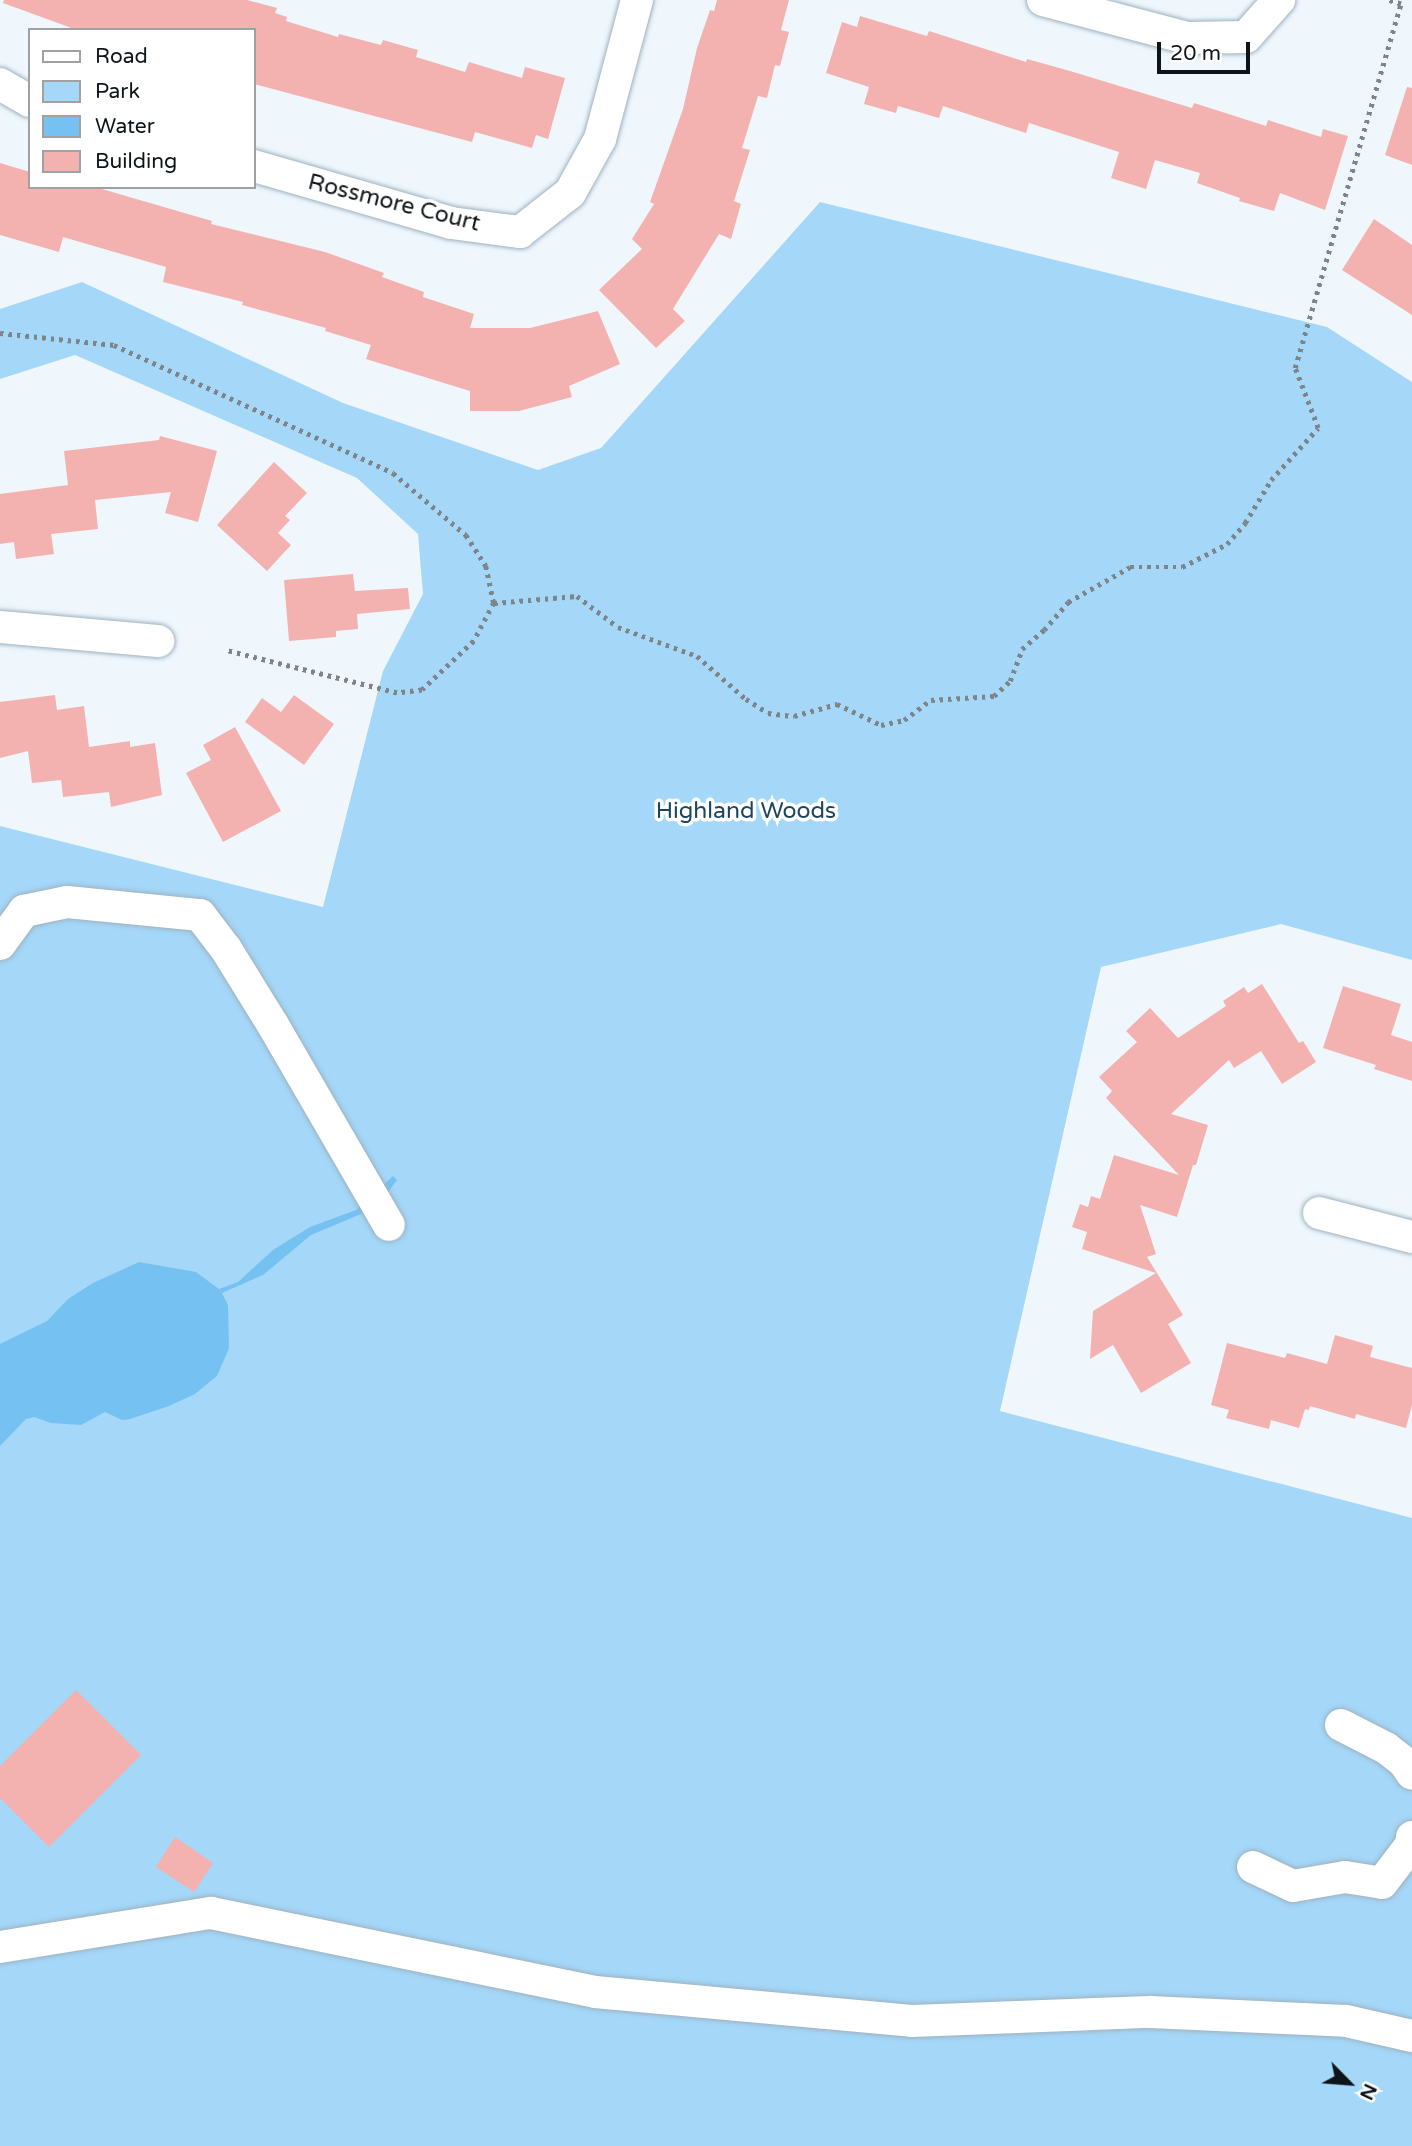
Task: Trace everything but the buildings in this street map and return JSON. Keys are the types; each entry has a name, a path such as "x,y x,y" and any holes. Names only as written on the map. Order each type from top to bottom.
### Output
{"street":[{"name":"Rossmore Court","path":"256,167 451,223 520,232 570,193 600,139 637,0"},
{"path":"1043,0 1187,38 1246,37 1279,0"},
{"path":"0,84 28,100"},
{"path":"0,627 158,641"},
{"path":"0,944 24,911 67,902 200,915 226,949 266,1014 389,1225"},
{"path":"1319,1213 1412,1237"},
{"path":"1341,1725 1386,1748 1404,1762 1412,1774"},
{"path":"1253,1867 1293,1886 1345,1877 1382,1883 1412,1844"},
{"path":"0,1947 211,1913 595,1992 912,2021 1150,2012 1346,2021 1412,2036"}],"path":[{"path":"494,603 577,596 618,627 697,656 746,699 768,713 794,716 837,704 881,725 904,720 932,699 995,696 1010,681 1022,649 1044,630 1068,602 1130,567 1182,567 1227,544 1245,523 1271,480 1318,428 1295,368 1401,4 1388,0"},
{"path":"0,333 114,345 393,473 466,535 486,566 494,603 474,641 422,690 397,693 228,651"}],"green space":[{"name":"Highland Woods","path":"820,202 1327,327 1412,382 1412,960 1281,924 1101,967 1000,1411 1412,1518 1412,2146 0,2146 0,826 323,907 383,671 423,594 418,534 357,478 75,355 0,379 0,309 82,282 343,403 538,470 601,448"}],"water":[{"path":"393,1176 397,1180 382,1200 368,1211 311,1235 263,1275 222,1293 228,1305 229,1348 217,1376 195,1394 130,1419 122,1420 105,1412 81,1425 51,1423 34,1417 26,1419 0,1446 0,1344 47,1321 68,1299 93,1283 139,1262 196,1272 219,1289 238,1282 273,1250 310,1227 356,1210"}]}
